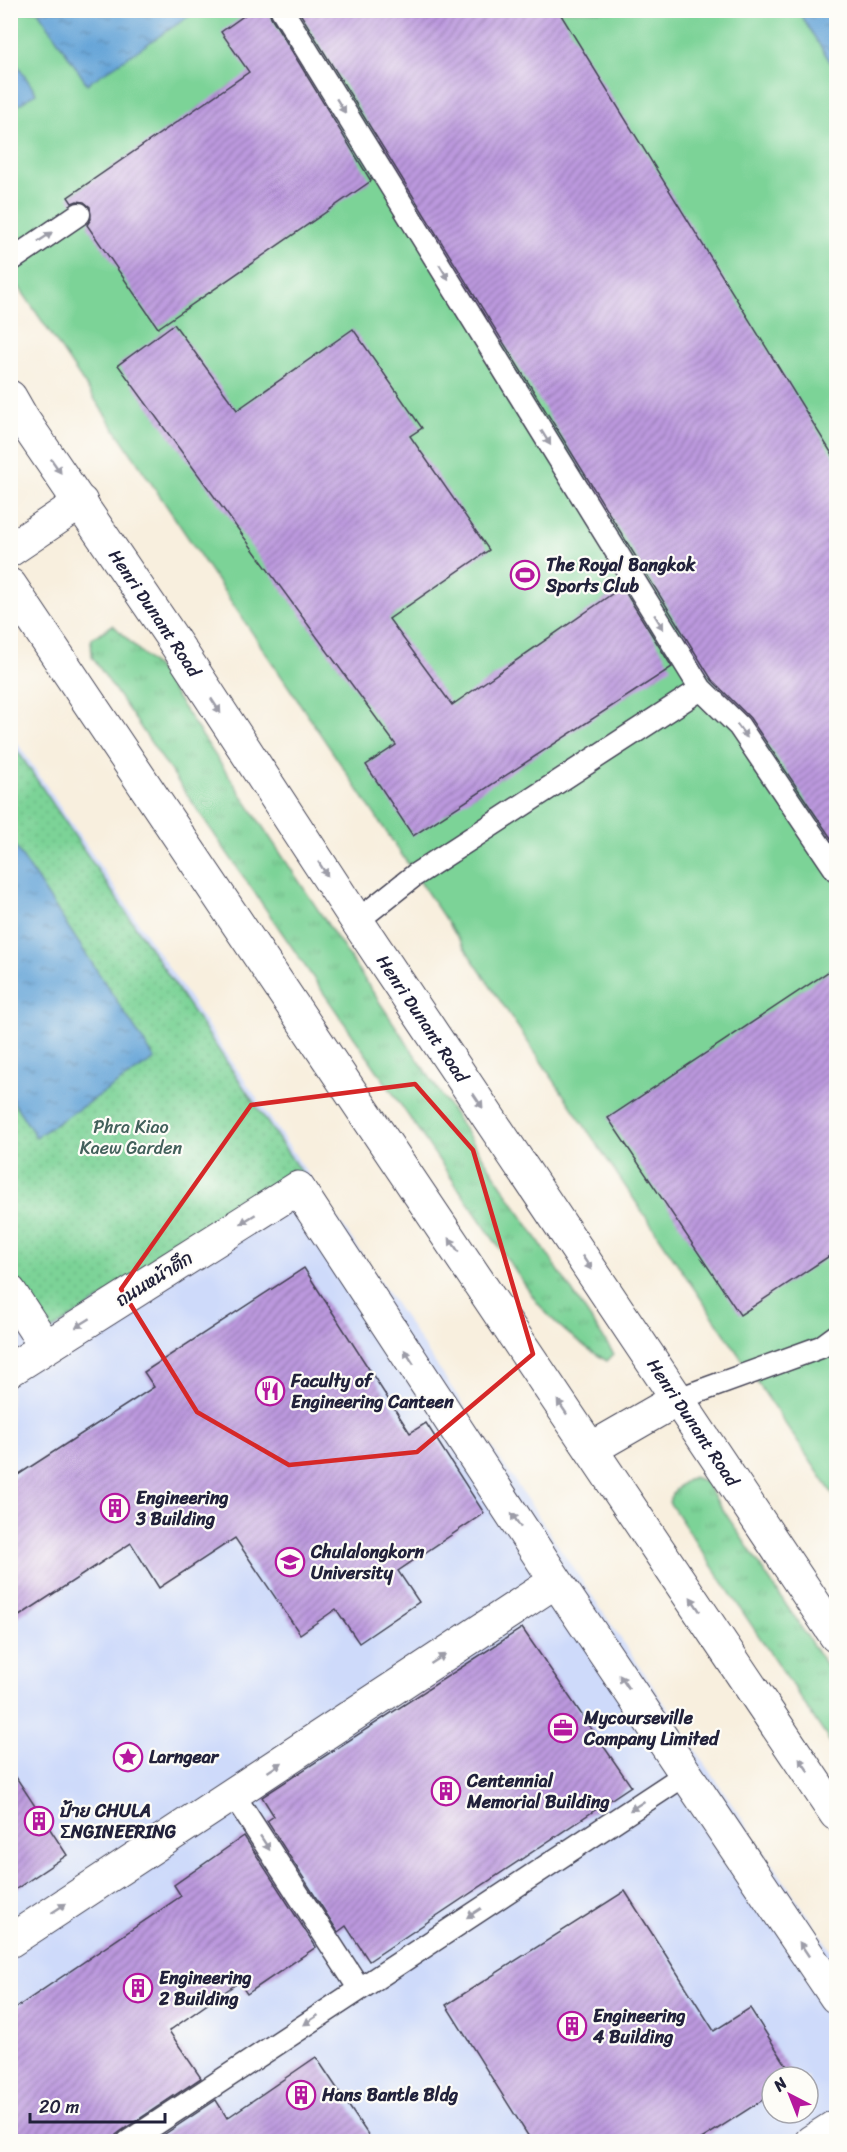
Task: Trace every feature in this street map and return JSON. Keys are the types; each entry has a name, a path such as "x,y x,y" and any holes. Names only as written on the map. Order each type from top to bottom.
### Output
{"main road":[{"name":"Henri Dunant Road","path":"10,398 357,921 837,1636"},
{"path":"10,550 81,502"},
{"path":"10,585 837,1814"},
{"name":"ถนนหน้าตึก","path":"10,1370 298,1188 556,1581"},
{"path":"10,1292 46,1347"},
{"path":"591,1449 678,1399"},
{"path":"10,1941 556,1581 837,1997"},
{"path":"811,2142 837,2126"}],"lane":[{"path":"282,10 306,60 701,689 739,726 837,870"},
{"path":"10,261 79,214"},
{"path":"357,921 415,875 701,689"},
{"path":"678,1399 821,1347 837,1336"},
{"path":"128,2142 686,1774"},
{"path":"232,1794 359,1988"}],"highlighted area":[{"path":"415,1084 473,1150 533,1354 417,1452 289,1465 197,1412 121,1289 251,1105"}],"shaded area":[{"name":"Chulalongkorn University","path":"10,732 836,1958 836,2141 11,2141"}],"green space":[{"name":"The Royal Bangkok Sports Club","path":"10,11 836,11 836,1499 11,275"},
{"path":"113,625 157,668 614,1354 607,1361 569,1334 536,1301 92,657 91,639"},
{"name":"Phra Kiao Kaew Garden","path":"10,740 302,1174 45,1334 11,1280"},
{"path":"693,1477 704,1481 836,1680 836,1751 669,1502 678,1487"}],"water":[{"path":"38,11 197,11 87,84"},
{"path":"798,11 836,11 836,71"},
{"path":"11,55 36,93 10,110"},
{"path":"11,840 155,1059 36,1137 11,1098"}],"building":[{"path":"252,10 269,10 271,17 371,181 158,328 87,225 91,219 90,207 84,202 72,203 68,197 249,72 221,32"},
{"path":"298,10 558,10 837,462 837,847 750,718 712,680"},
{"path":"174,324 237,410 353,329 422,428 410,436 489,550 389,619 452,705 622,587 672,667 413,836 366,765 396,745 118,365"},
{"path":"837,966 837,1251 740,1315 608,1118"},
{"path":"304,1268 410,1433 426,1423 484,1513 398,1571 419,1602 359,1643 336,1609 300,1634 235,1538 159,1588 131,1543 10,1622 10,1480 154,1387 144,1372"},
{"name":"Centennial Memorial Building","path":"522,1628 631,1786 369,1961 346,1926 338,1932 267,1821 274,1816 262,1797"},
{"path":"10,1768 67,1855 10,1893"},
{"name":"Engineering 2 Building","path":"244,1836 316,1947 247,1994 239,1982 169,2031 201,2078 121,2131 116,2135 115,2142 10,2142 10,2012 181,1896 174,1885"},
{"name":"Engineering 4 Building","path":"625,1891 714,2031 750,2008 786,2065 760,2065 760,2102 697,2142 532,2142 446,2005"},
{"name":"Hans Bantle Bldg","path":"316,2057 373,2142 153,2142 216,2100 227,2118"}],"place":[{"name":"The Royal Bangkok Sports Club","path":"525,575"},
{"name":"Faculty of Engineering Canteen","path":"270,1391"},
{"name":"Engineering 3 Building","path":"115,1508"},
{"name":"Chulalongkorn University","path":"290,1562"},
{"name":"Mycourseville Company Limited","path":"563,1728"},
{"name":"Larngear","path":"128,1757"},
{"name":"Centennial Memorial Building","path":"446,1791"},
{"name":"ป้าย CHULA ΣNGINEERING","path":"39,1821"},
{"name":"Engineering 2 Building","path":"138,1988"},
{"name":"Engineering 4 Building","path":"572,2026"},
{"name":"Hans Bantle Bldg","path":"301,2095"}]}
